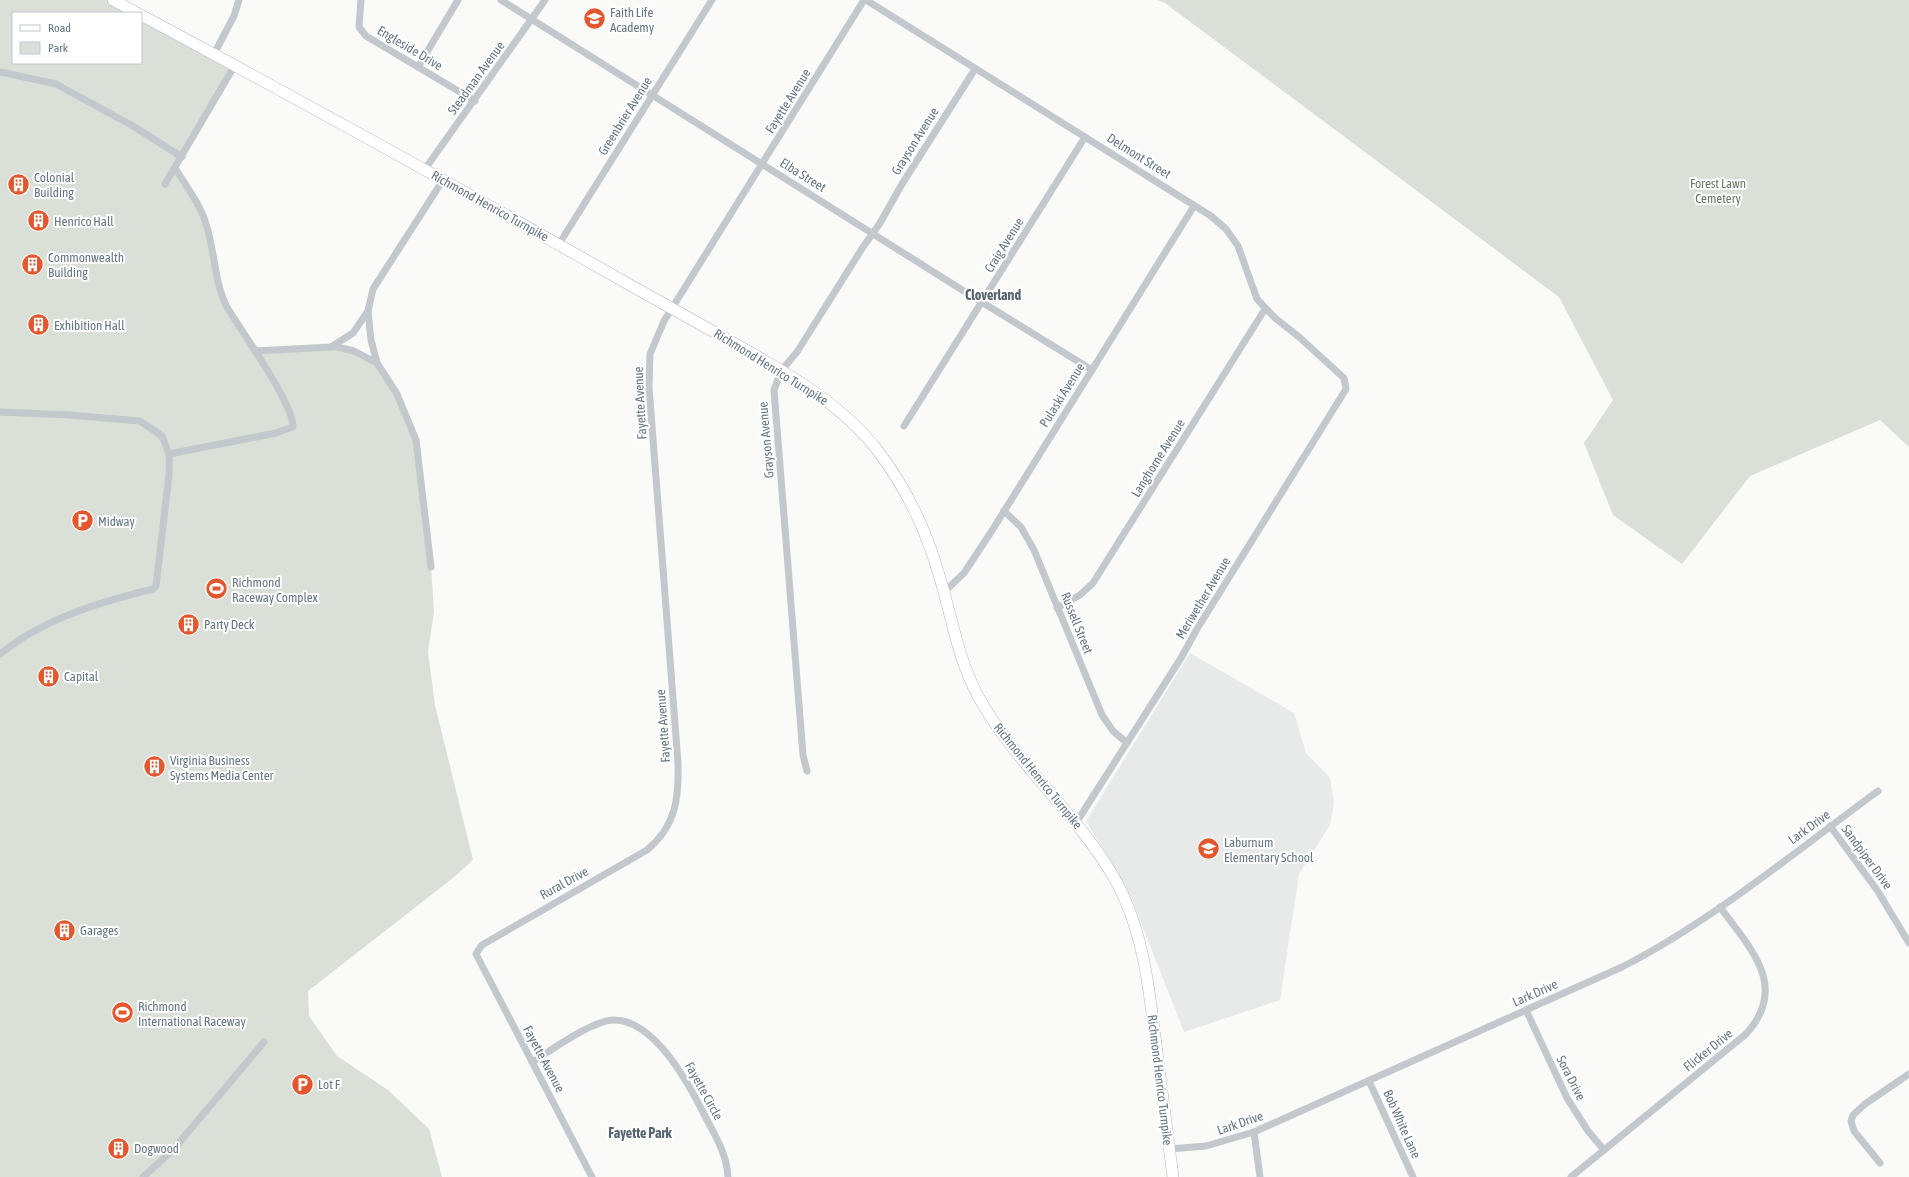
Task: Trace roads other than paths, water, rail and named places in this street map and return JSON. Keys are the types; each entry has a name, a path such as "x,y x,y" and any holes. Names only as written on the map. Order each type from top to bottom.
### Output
{"main road":[{"path":"113,0 135,12"},
{"name":"Richmond Henrico Turnpike","path":"142,16 425,169 781,371 801,383 838,410 866,436 896,476 917,513 939,573 961,656 978,696 996,726 1020,758 1076,823 1116,882 1132,916 1147,979 1173,1177"}],"street":[{"path":"214,54 234,16 239,0"},
{"name":"Engleside Drive","path":"361,0 358,22 361,32 475,100"},
{"path":"418,67 458,0"},
{"name":"Elba Street","path":"501,0 1092,370"},
{"name":"Steadman Avenue","path":"425,169 545,0"},
{"name":"Greenbrier Avenue","path":"559,244 712,0"},
{"name":"Delmont Street","path":"865,0 1211,216 1230,234 1244,259 1254,295 1265,309 1340,372 1346,383"},
{"name":"Fayette Avenue","path":"662,836 672,819 676,802 678,763 649,387 649,360 653,344 672,308 865,0"},
{"path":"165,184 235,65"},
{"name":"Grayson Avenue","path":"807,771 803,755 774,390 781,371 797,352 976,69"},
{"path":"0,72 56,84 133,126 182,156"},
{"name":"Craig Avenue","path":"904,426 1085,137"},
{"path":"169,454 276,434 293,427 293,422 288,407 224,299 202,214 175,168"},
{"path":"431,567 416,440 396,394 376,363 371,340 368,311 373,288 443,180"},
{"name":"Pulaski Avenue","path":"944,592 964,573 1194,206"},
{"name":"Langhorne Avenue","path":"1057,608 1080,595 1093,583 1265,309"},
{"path":"333,346 353,333 368,311"},
{"path":"254,351 333,346 354,351 376,363"},
{"name":"Meriwether Avenue","path":"1076,823 1346,389 1346,383"},
{"path":"0,412 69,415 140,421 162,436 169,454 168,496 156,586 153,590 111,600 38,628 0,654"},
{"name":"Russell Street","path":"1004,511 1026,533 1102,715 1113,730 1127,743"},
{"name":"Lark Drive","path":"1169,1149 1206,1146 1254,1132 1370,1081 1650,953 1720,907 1878,792"},
{"name":"Sandpiper Drive","path":"1830,826 1877,890 1909,942"},
{"name":"Rural Drive","path":"477,951 482,945 517,924 647,850 662,836"},
{"name":"Flicker Drive","path":"1571,1177 1746,1034 1759,1016 1765,1001 1766,984 1764,972 1753,952 1720,907"},
{"name":"Fayette Avenue","path":"477,951 477,957 592,1177"},
{"name":"Sora Drive","path":"1526,1010 1566,1098 1588,1131 1604,1150"},
{"name":"Fayette Circle","path":"532,1062 596,1024 618,1020 633,1025 654,1041 680,1070 721,1147 727,1165 728,1177"},
{"path":"143,1177 172,1151 264,1042"},
{"path":"1880,1164 1854,1131 1851,1121 1853,1115 1865,1104 1909,1074"},
{"name":"Bob White Lane","path":"1370,1081 1412,1177"},
{"path":"1254,1132 1260,1177"}],"place":[{"name":"Faith Life Academy","path":"595,19"},
{"name":"Colonial Building","path":"19,184"},
{"name":"Henrico Hall","path":"39,221"},
{"name":"Commonwealth Building","path":"33,264"},
{"name":"Exhibition Hall","path":"38,325"},
{"name":"Midway","path":"82,521"},
{"name":"Richmond Raceway Complex","path":"216,589"},
{"name":"Party Deck","path":"188,624"},
{"name":"Capital","path":"49,676"},
{"name":"Virginia Business Systems Media Center","path":"155,767"},
{"name":"Laburnum Elementary School","path":"1209,849"},
{"name":"Garages","path":"64,930"},
{"name":"Richmond International Raceway","path":"123,1013"},
{"name":"Lot F","path":"303,1084"},
{"name":"Dogwood","path":"119,1148"}],"district":[{"name":"Cloverland","path":"993,295"},
{"name":"Fayette Park","path":"640,1133"}],"park label":[{"name":"Forest Lawn Cemetery","path":"1718,190"}]}
